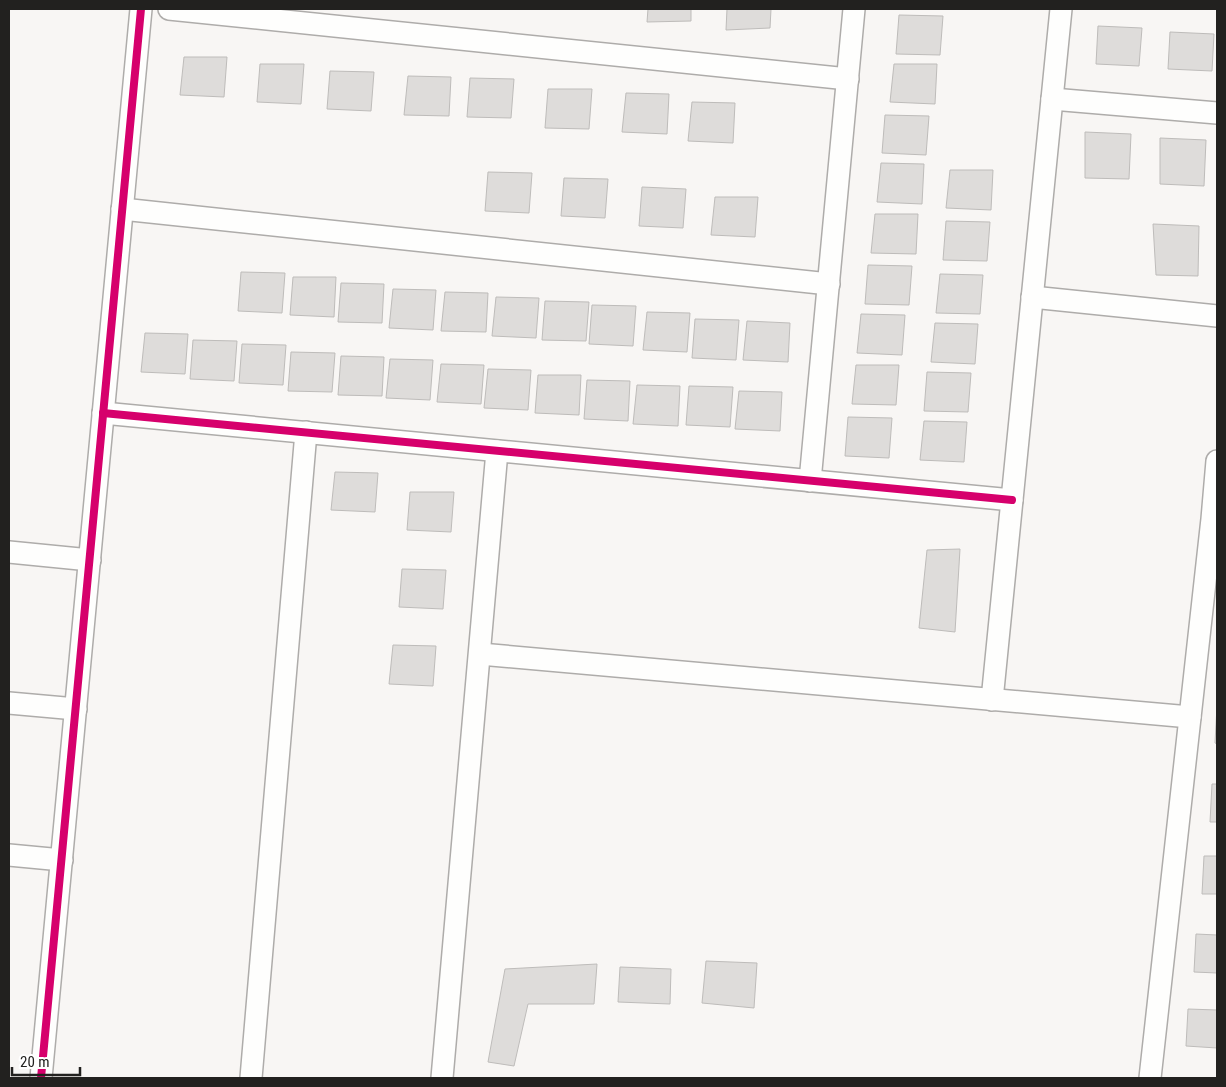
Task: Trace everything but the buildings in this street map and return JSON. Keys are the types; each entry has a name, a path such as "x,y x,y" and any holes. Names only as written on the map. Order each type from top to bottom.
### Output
{"street":[{"path":"41,1078 141,9"},
{"path":"169,9 848,79"},
{"path":"810,481 854,9"},
{"path":"992,700 1061,9"},
{"path":"1052,99 1217,113"},
{"path":"122,209 829,284"},
{"path":"1032,297 1217,316"},
{"path":"103,413 1012,500"},
{"path":"251,1078 306,432"},
{"path":"442,1078 497,451"},
{"path":"1150,1078 1190,717 1215,519 1217,461"},
{"path":"9,552 90,560"},
{"path":"480,654 1190,717"},
{"path":"9,703 76,709"},
{"path":"9,855 62,860"}],"cycle path":[{"path":"41,1078 141,9"},
{"path":"103,413 1012,500"}]}
